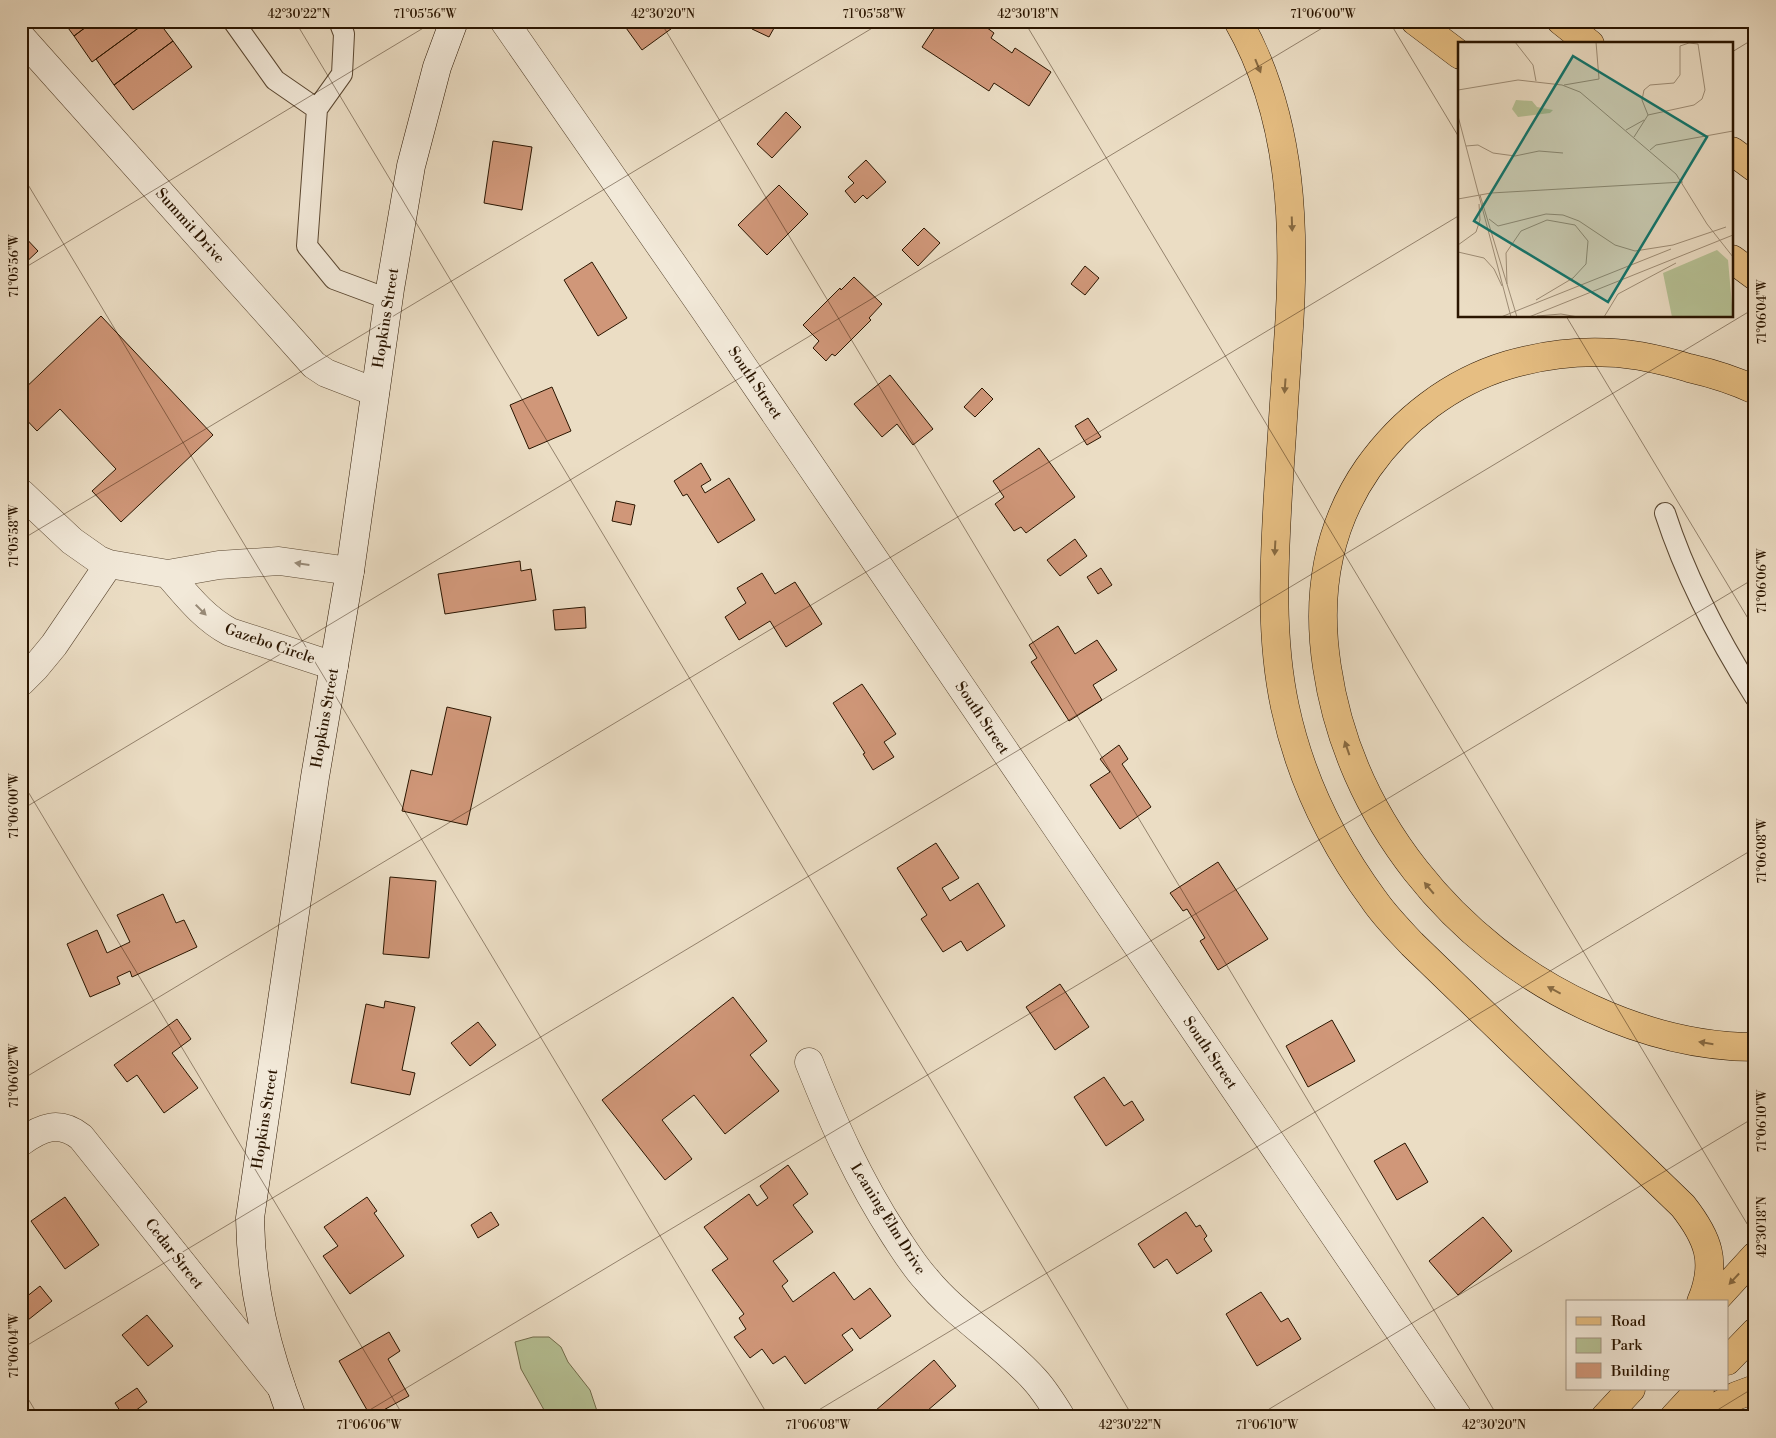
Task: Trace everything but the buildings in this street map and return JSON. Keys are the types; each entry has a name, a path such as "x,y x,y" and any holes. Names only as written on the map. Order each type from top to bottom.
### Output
{"main road":[{"path":"1238,21 1272,104 1286,164 1292,216 1292,297 1275,551 1274,611 1279,674 1285,706 1300,762 1315,799 1335,838 1354,872 1375,903 1419,951 1683,1206 1697,1224 1707,1244 1710,1259 1709,1276 1702,1300"},
{"path":"1415,21 1458,53"},
{"path":"1561,21 1587,42"},
{"path":"1734,152 1755,168"},
{"path":"1734,260 1755,276"},
{"path":"1755,390 1710,373 1639,356 1607,352 1521,361 1497,368 1458,386 1424,409 1405,425 1380,452 1360,479 1346,504 1332,544 1323,592 1323,619 1327,668 1336,717 1349,754 1361,781 1398,846 1415,871 1452,913 1499,955 1526,974 1551,989 1606,1016 1650,1032 1675,1038 1710,1044 1755,1047"},
{"path":"1715,1300 1755,1256"},
{"path":"1728,1360 1755,1332"},
{"path":"1697,1417 1736,1396 1755,1389"},
{"path":"1604,1417 1630,1390"},
{"path":"1674,1417 1699,1390"}],"street":[{"name":"Hopkins Street","path":"292,1417 264,1330 258,1302 253,1273 250,1218 314,787 350,571 388,299 411,166 437,67 454,21"},
{"name":"South Street","path":"504,21 706,312 1458,1417"},
{"name":"Summit Drive","path":"21,38 314,365 326,373 375,392"},
{"path":"21,493 72,541 99,560 109,564 168,574 219,565 271,561 350,571"},
{"path":"21,682 54,644 109,564"},
{"name":"Gazebo Circle","path":"168,574 195,605 217,625 230,632 334,666"},
{"name":"Leaning Elm Drive","path":"810,1062 830,1115 854,1167 908,1256 926,1280 947,1301 1035,1380 1061,1417"},
{"name":"Cedar Street","path":"21,1142 47,1128 62,1127 75,1132 88,1145 281,1387"}],"lane":[{"path":"233,21 275,80 317,109"},
{"path":"339,21 344,34 342,74 317,109 307,246 334,279 388,299"},
{"path":"1665,513 1672,536 1698,596 1755,698"}],"green space":[{"path":"533,1337 549,1337 561,1347 568,1362 590,1390 599,1417 548,1417 521,1369 515,1342"}]}
